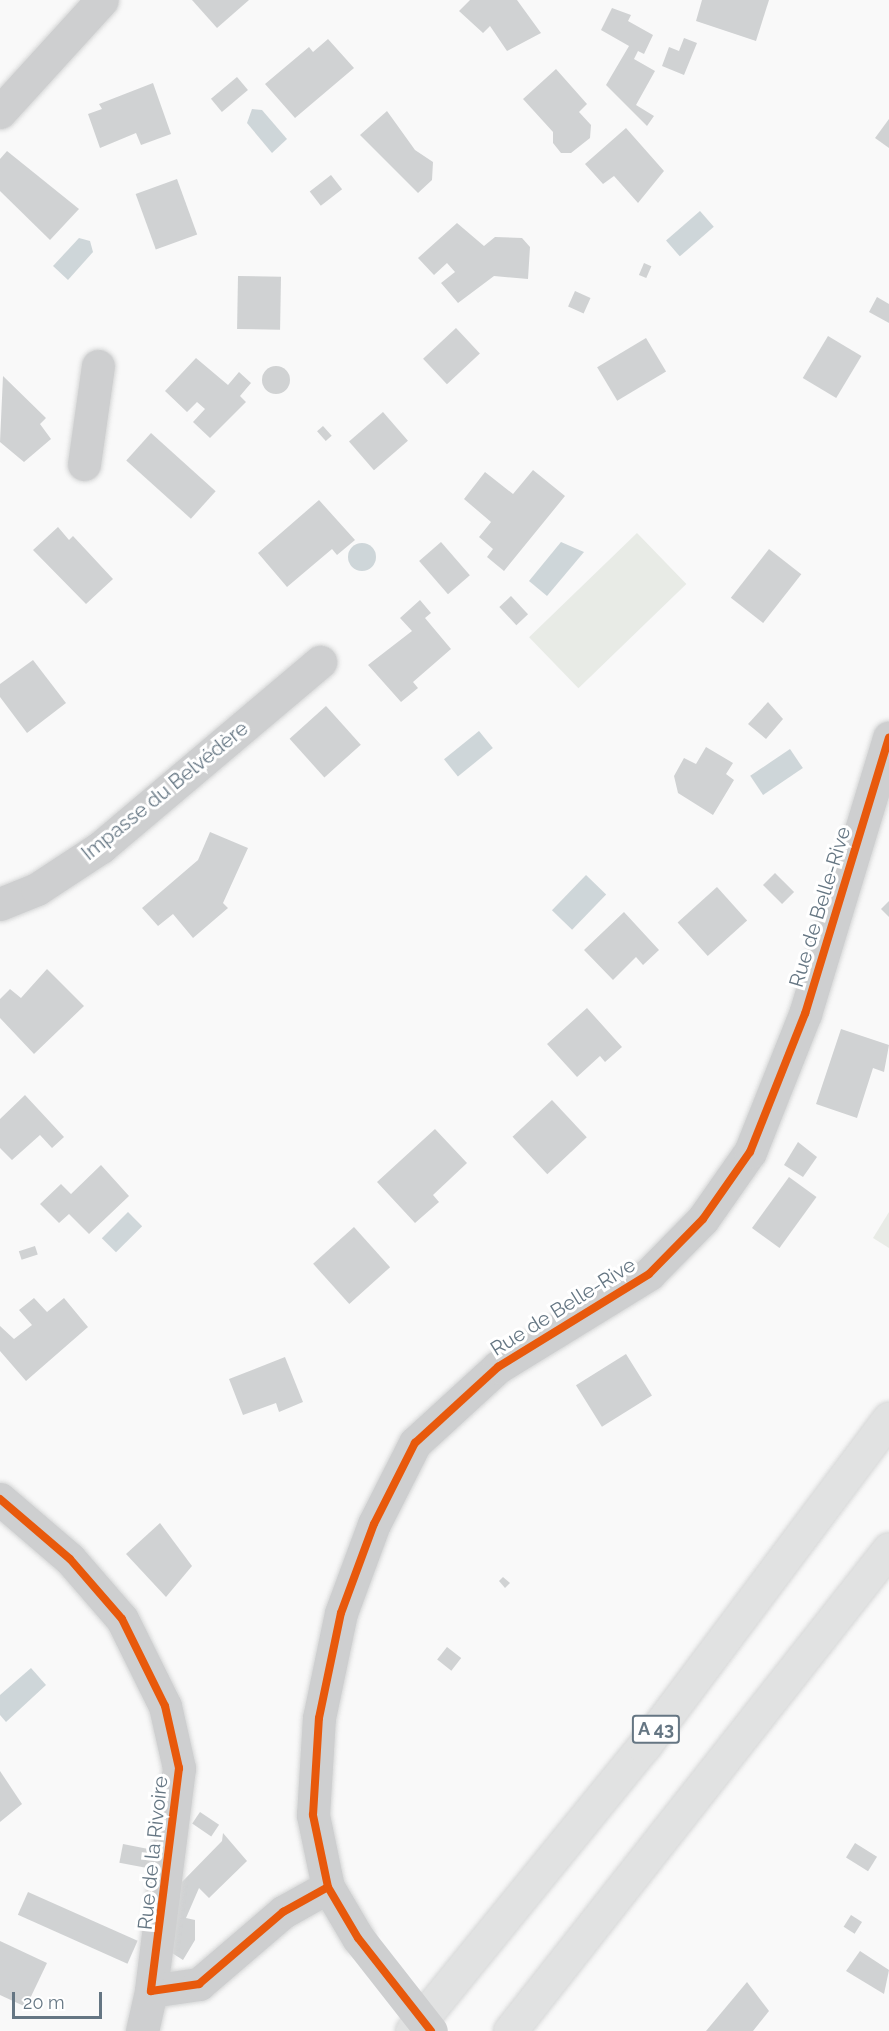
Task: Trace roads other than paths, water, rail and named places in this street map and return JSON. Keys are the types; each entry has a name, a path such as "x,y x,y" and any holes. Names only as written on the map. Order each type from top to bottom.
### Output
{"highway":[{"name":"A 43","path":"412,2031 644,1746 889,1418"},
{"path":"510,2031 889,1549"}],"street":[{"path":"0,112 102,0"},
{"path":"84,464 98,366"},
{"name":"Impasse du Belvédère","path":"0,904 37,889 101,847 320,662"},
{"name":"Rue de Belle-Rive","path":"430,2031 358,1938 328,1887 313,1815 319,1718 340,1613 374,1524 415,1443 498,1367 649,1274 703,1219 750,1152 805,1014 889,737"},
{"name":"Rue de la Rivoire","path":"0,1499 70,1558 122,1619 165,1706 179,1768 152,1991 142,2031"},
{"path":"152,1991 199,1984 283,1912 328,1887"}]}
